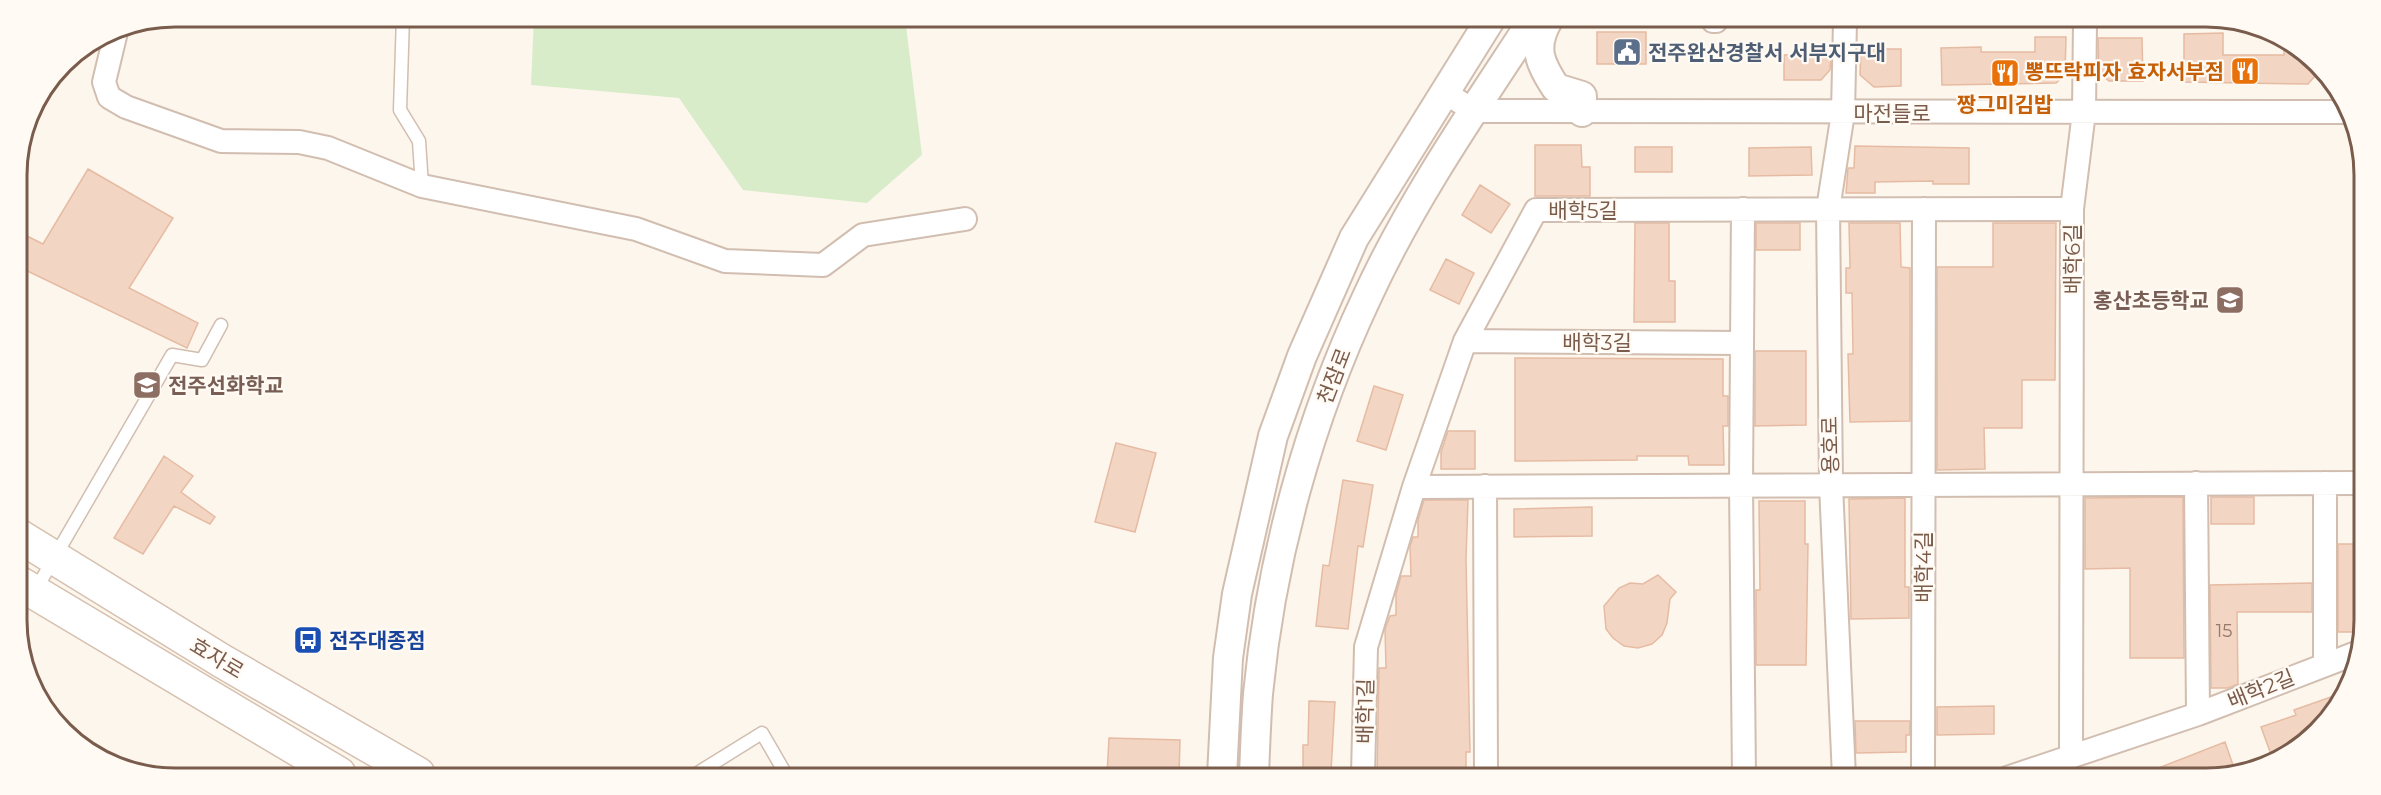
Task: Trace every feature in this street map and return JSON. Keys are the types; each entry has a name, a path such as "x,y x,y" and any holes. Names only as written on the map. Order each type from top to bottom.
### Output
{"main road":[{"name":"효자로","path":"27,542 222,661 408,768"},
{"name":"효자로","path":"27,588 329,768"}],"street":[{"name":"천잠로","path":"1222,768 1227,658 1237,594 1273,436 1302,356 1354,238 1486,27"},
{"name":"천잠로","path":"1254,768 1258,694 1278,562 1314,430 1367,296 1406,220 1528,27"},
{"path":"1544,27 1540,33 1540,63 1556,88 1582,96 1582,112"},
{"name":"용호로","path":"1844,768 1831,485 1828,209 1843,113 1845,27"},
{"path":"2072,209 2084,112 2085,27"},
{"path":"114,40 104,82 109,97 126,107 221,141 299,142 328,148 422,186 636,229 725,261 823,266 863,235 965,219"},
{"path":"1444,92 1473,111"},
{"name":"마전들로","path":"1473,111 2084,112 2337,106"},
{"path":"1743,209 1741,485 1744,768"},
{"name":"배학6길","path":"1828,209 2072,209 2071,484"},
{"name":"배학5길","path":"1465,341 1536,210 1828,209"},
{"name":"배학4길","path":"1923,768 1924,209"},
{"path":"1465,341 1414,486 2354,483"},
{"name":"배학3길","path":"1465,341 1741,343"},
{"name":"배학2길","path":"2196,483 2198,714"},
{"path":"2325,483 2325,663"},
{"path":"2071,484 2071,756"},
{"name":"배학1길","path":"1363,768 1366,647 1414,486"},
{"path":"1485,486 1486,768"},
{"name":"배학2길","path":"2036,768 2198,714 2350,655"}],"lane":[{"path":"403,27 400,110 419,141 422,186"},
{"path":"27,588 55,558 172,355 202,360 221,325"},
{"path":"706,768 762,733 782,768"}],"green space":[{"path":"534,27 906,27 922,155 867,203 743,190 679,98 531,85"}],"building":[{"path":"1597,32 1646,32 1646,64 1597,64"},
{"path":"2223,33 2223,55 2284,55 2284,50 2315,75 2308,84 2184,82 2184,34"},
{"path":"2035,37 2066,37 2065,75 2056,83 1942,85 1941,48 1981,47 1981,52 2035,52"},
{"path":"2098,38 2142,38 2143,81 2109,81 2099,73"},
{"path":"1861,49 1901,49 1901,86 1874,87 1860,75"},
{"path":"1831,54 1830,70 1821,80 1784,80 1784,55"},
{"path":"1535,145 1581,145 1582,167 1590,167 1590,196 1535,196"},
{"path":"1855,146 1969,148 1969,184 1933,184 1933,181 1875,182 1875,193 1846,193 1848,168 1854,168"},
{"path":"1635,147 1672,147 1672,172 1635,172"},
{"path":"1811,147 1812,175 1749,176 1749,148"},
{"path":"88,169 173,218 129,288 198,323 187,348 27,271 27,236 43,244"},
{"path":"1480,185 1510,204 1491,233 1462,215"},
{"path":"1635,223 1669,223 1669,281 1675,281 1675,322 1634,322"},
{"path":"1756,223 1800,223 1800,250 1756,250"},
{"path":"1849,223 1900,223 1901,267 1910,268 1910,421 1850,422 1848,354 1853,354 1852,293 1846,293 1846,268 1850,268"},
{"path":"1993,223 2056,223 2055,380 2022,380 2022,428 1984,428 1985,469 1937,470 1937,267 1993,267"},
{"path":"1446,259 1474,273 1459,304 1430,290"},
{"path":"1755,351 1806,351 1806,425 1755,426"},
{"path":"1515,358 1723,359 1723,396 1728,396 1728,426 1723,426 1724,465 1689,465 1688,456 1637,456 1637,460 1515,461"},
{"path":"1374,386 1403,395 1386,450 1357,441"},
{"path":"1448,431 1475,431 1475,469 1441,469 1441,452"},
{"path":"1116,443 1156,453 1135,532 1095,522"},
{"path":"164,456 193,476 181,492 215,517 210,524 174,506 143,554 114,538"},
{"path":"1343,480 1373,485 1363,547 1358,546 1348,629 1316,626 1323,565 1329,566"},
{"path":"2183,497 2184,658 2130,658 2130,568 2085,569 2085,498"},
{"path":"2211,497 2254,497 2254,524 2211,524"},
{"path":"1905,498 1905,587 1909,587 1909,618 1851,619 1849,499"},
{"path":"1424,500 1468,500 1466,559 1470,752 1466,752 1466,768 1377,768 1379,668 1386,668 1385,629 1390,616 1396,615 1396,594 1401,576 1411,576 1410,546 1413,537 1418,537 1418,520"},
{"path":"1759,501 1805,501 1805,544 1808,544 1806,665 1756,665 1756,590 1760,590"},
{"path":"1592,507 1592,536 1514,537 1514,509"},
{"path":"2338,544 2354,544 2353,632 2338,632"},
{"path":"1658,575 1676,592 1670,599 1667,623 1662,635 1652,644 1638,648 1624,646 1606,629 1604,606 1619,588 1630,583 1643,584"},
{"path":"2312,583 2312,612 2237,612 2238,684 2228,688 2211,688 2210,585"},
{"path":"2332,696 2304,731 2271,753 2261,727 2296,715 2294,710"},
{"path":"1309,701 1335,702 1331,768 1303,768 1303,745 1308,745"},
{"path":"1994,706 1994,734 1937,735 1937,707"},
{"path":"1855,721 1910,721 1910,735 1906,735 1906,752 1856,753"},
{"path":"1109,738 1180,740 1179,768 1107,768"},
{"path":"2225,742 2233,765 2215,768 2159,768"}],"place":[{"name":"전주완산경찰서 서부지구대","path":"1627,52"},
{"name":"뽕뜨락피자 효자서부점","path":"2245,71"},
{"name":"짱그미김밥","path":"2005,73"},
{"name":"홍산초등학교","path":"2230,300"},
{"name":"전주선화학교","path":"147,385"},
{"name":"전주대종점","path":"308,640"}]}
